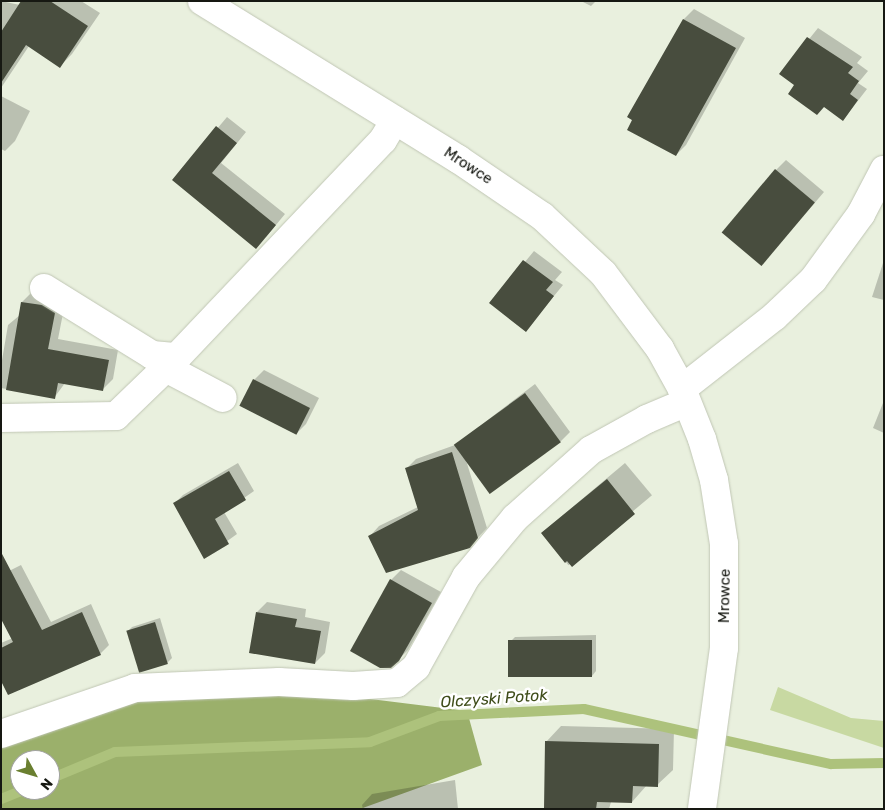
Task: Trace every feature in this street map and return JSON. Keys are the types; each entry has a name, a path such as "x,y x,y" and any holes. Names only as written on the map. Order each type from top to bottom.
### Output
{"street":[{"name":"Mrowce","path":"202,1 395,120 516,198 572,242 603,274 639,319 684,395 706,454 723,531 726,614 721,673 703,800"},
{"path":"2,418 116,416 171,363 383,140 395,120"},
{"path":"1,734 135,688 279,682 353,686 397,683 416,667 466,577 515,518 591,450 647,419 684,395 775,316 812,280 861,214 884,170"},
{"path":"44,288 152,354 171,363 223,398"}],"green space":[{"path":"778,687 851,718 884,721 884,748 770,710"},
{"path":"135,691 322,693 467,711 482,765 360,809 1,809 1,739"}],"building":[{"path":"21,1 50,1 88,26 60,68 26,45 1,83 1,32"},
{"path":"683,19 736,48 676,156 627,130 632,120 627,117"},
{"path":"807,37 853,67 848,73 859,81 850,94 858,100 843,121 824,107 817,115 788,94 794,85 779,74"},
{"path":"216,126 237,143 212,173 276,225 256,249 172,180"},
{"path":"775,169 815,202 761,266 722,233"},
{"path":"523,260 553,282 546,290 554,296 526,332 489,303"},
{"path":"21,302 42,305 55,313 48,349 109,360 103,391 58,383 55,399 6,390"},
{"path":"253,379 310,408 296,435 239,406"},
{"path":"525,393 561,442 490,494 454,445"},
{"path":"452,452 478,538 470,548 386,573 368,536 418,510 405,468"},
{"path":"229,471 246,500 215,519 229,544 204,559 173,503"},
{"path":"607,479 635,514 572,567 567,561 565,563 541,533"},
{"path":"1,552 42,630 82,612 101,655 8,695 1,681 1,648 13,642 1,619"},
{"path":"390,579 432,603 399,661 391,668 380,668 350,651"},
{"path":"256,612 297,619 295,627 321,631 315,664 249,653"},
{"path":"155,622 168,664 139,673 126,631"},
{"path":"508,640 592,640 592,677 508,677"},
{"path":"545,741 659,744 658,787 633,786 632,803 597,802 596,809 544,809"}],"waterway":[{"name":"Olczyski Potok","path":"60,775 115,752 370,742 439,716 584,709 831,764 884,763"},
{"name":"Olczyski Potok","path":"1,799 10,795"}]}
